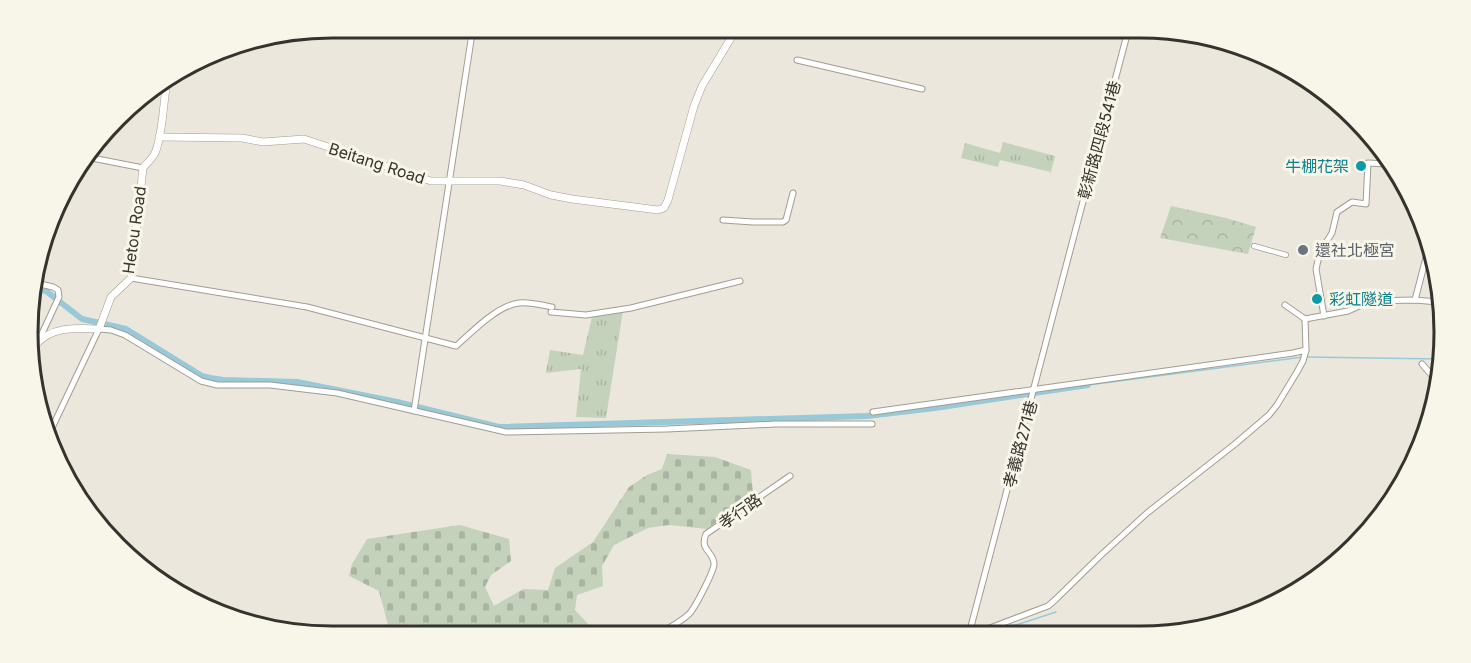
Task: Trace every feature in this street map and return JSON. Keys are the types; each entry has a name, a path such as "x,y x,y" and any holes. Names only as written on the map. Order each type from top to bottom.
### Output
{"street":[{"path":"414,411 471,38"},
{"name":"Beitang Road","path":"159,136 242,138 263,142 304,139 431,181 500,181 524,185 551,195 572,199 658,210 664,208 668,200 694,106 702,87 731,38"},
{"name":"彰新路四段541巷","path":"1070,253 1126,38"},
{"path":"797,60 922,89"},
{"name":"Hetou Road","path":"99,329 111,297 131,278 143,168 155,152 166,88"},
{"path":"94,158 143,168"},
{"path":"1324,316 1316,269 1320,252 1332,233 1337,212 1352,202 1366,204 1368,163 1381,164"},
{"path":"723,220 783,222 786,220 793,193"},
{"path":"1254,246 1286,255"},
{"name":"孝義路271巷","path":"973,626 1070,253"},
{"path":"1415,300 1425,262"},
{"path":"131,278 307,307 456,346 500,309 520,302 586,315 631,308 740,281"},
{"path":"38,342 59,297 58,290 41,284"},
{"path":"1286,305 1305,319 1348,311 1370,301 1432,301"},
{"path":"993,626 1048,606 1147,513 1269,415 1303,361 1306,350 1305,319"},
{"path":"38,343 59,331 72,328 111,330 125,335 201,381 217,385 270,385 337,393 506,432 776,424 872,424"},
{"path":"53,426 99,329"},
{"path":"873,412 1293,354 1306,350"},
{"path":"1422,364 1430,374"},
{"name":"孝行路","path":"671,626 688,615 694,608 713,570 715,562 704,545 706,534 790,476"}],"green space":[{"path":"1003,142 1055,156 1051,172 1000,160 998,167 961,158 965,143 1000,153"},
{"path":"1171,206 1256,227 1248,254 1160,238"},
{"path":"623,310 606,418 576,417 581,369 546,373 550,350 583,355 592,317"},
{"path":"667,454 715,457 751,470 753,495 707,529 669,525 648,528 614,545 602,566 603,586 577,595 575,610 588,626 388,625 379,591 349,576 352,564 367,539 460,525 509,539 511,561 491,575 485,587 494,606 523,589 548,590 555,568 593,542 629,487 647,475 662,469"}],"waterway":[{"path":"40,290 46,291 82,319 126,329 202,376 223,380 297,382 397,402 499,427 867,416 1088,385"},
{"path":"1088,385 1303,357"},
{"path":"1307,357 1432,359"},
{"path":"1013,626 1056,612"}],"place":[{"name":"牛棚花架","path":"1361,166"},
{"name":"還社北極宮","path":"1303,250"},
{"name":"彩虹隧道","path":"1317,299"}]}
